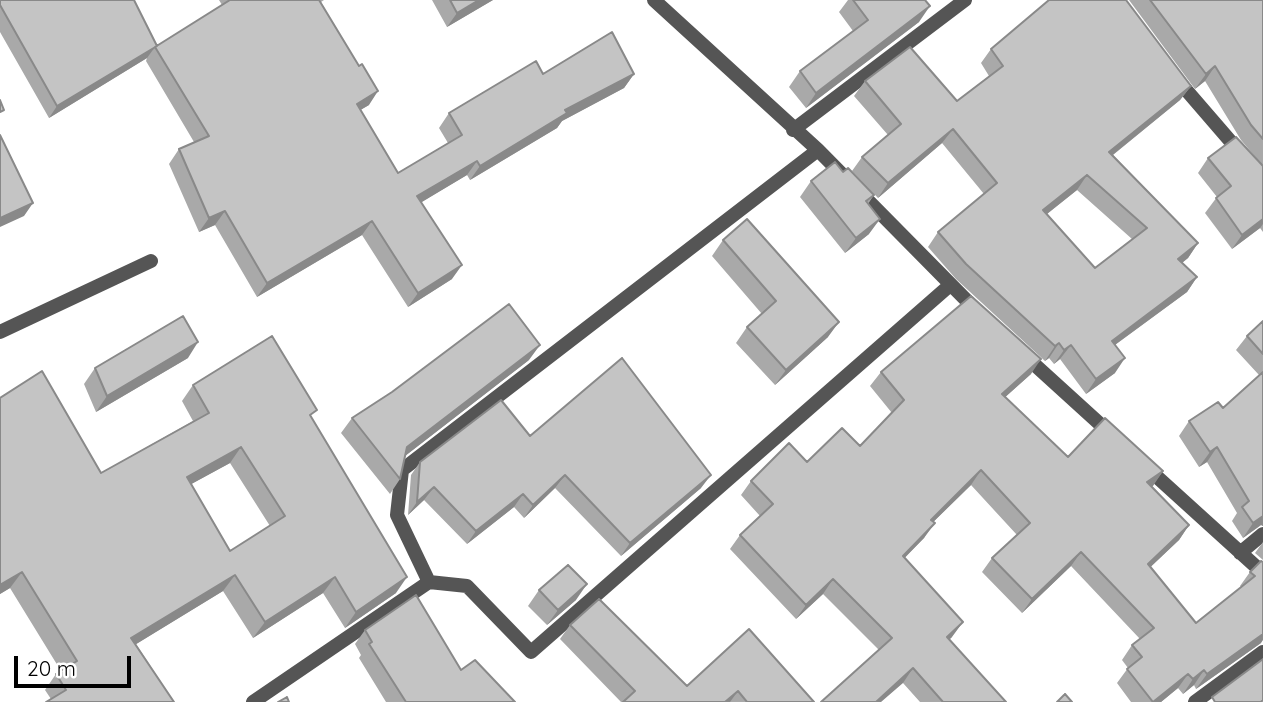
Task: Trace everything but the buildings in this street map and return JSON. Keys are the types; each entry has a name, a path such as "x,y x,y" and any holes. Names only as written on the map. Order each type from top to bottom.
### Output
{"street":[{"path":"654,0 793,130 818,150 949,286 989,323"},
{"path":"793,130 965,0"},
{"path":"1167,66 1192,100 1263,179"},
{"path":"429,582 397,515 401,470 818,150"},
{"path":"0,332 151,261"},
{"path":"253,702 429,582 467,586 531,652 949,286"},
{"path":"1009,341 1263,573"},
{"path":"1240,553 1263,534"},
{"path":"1195,702 1263,652"}]}
